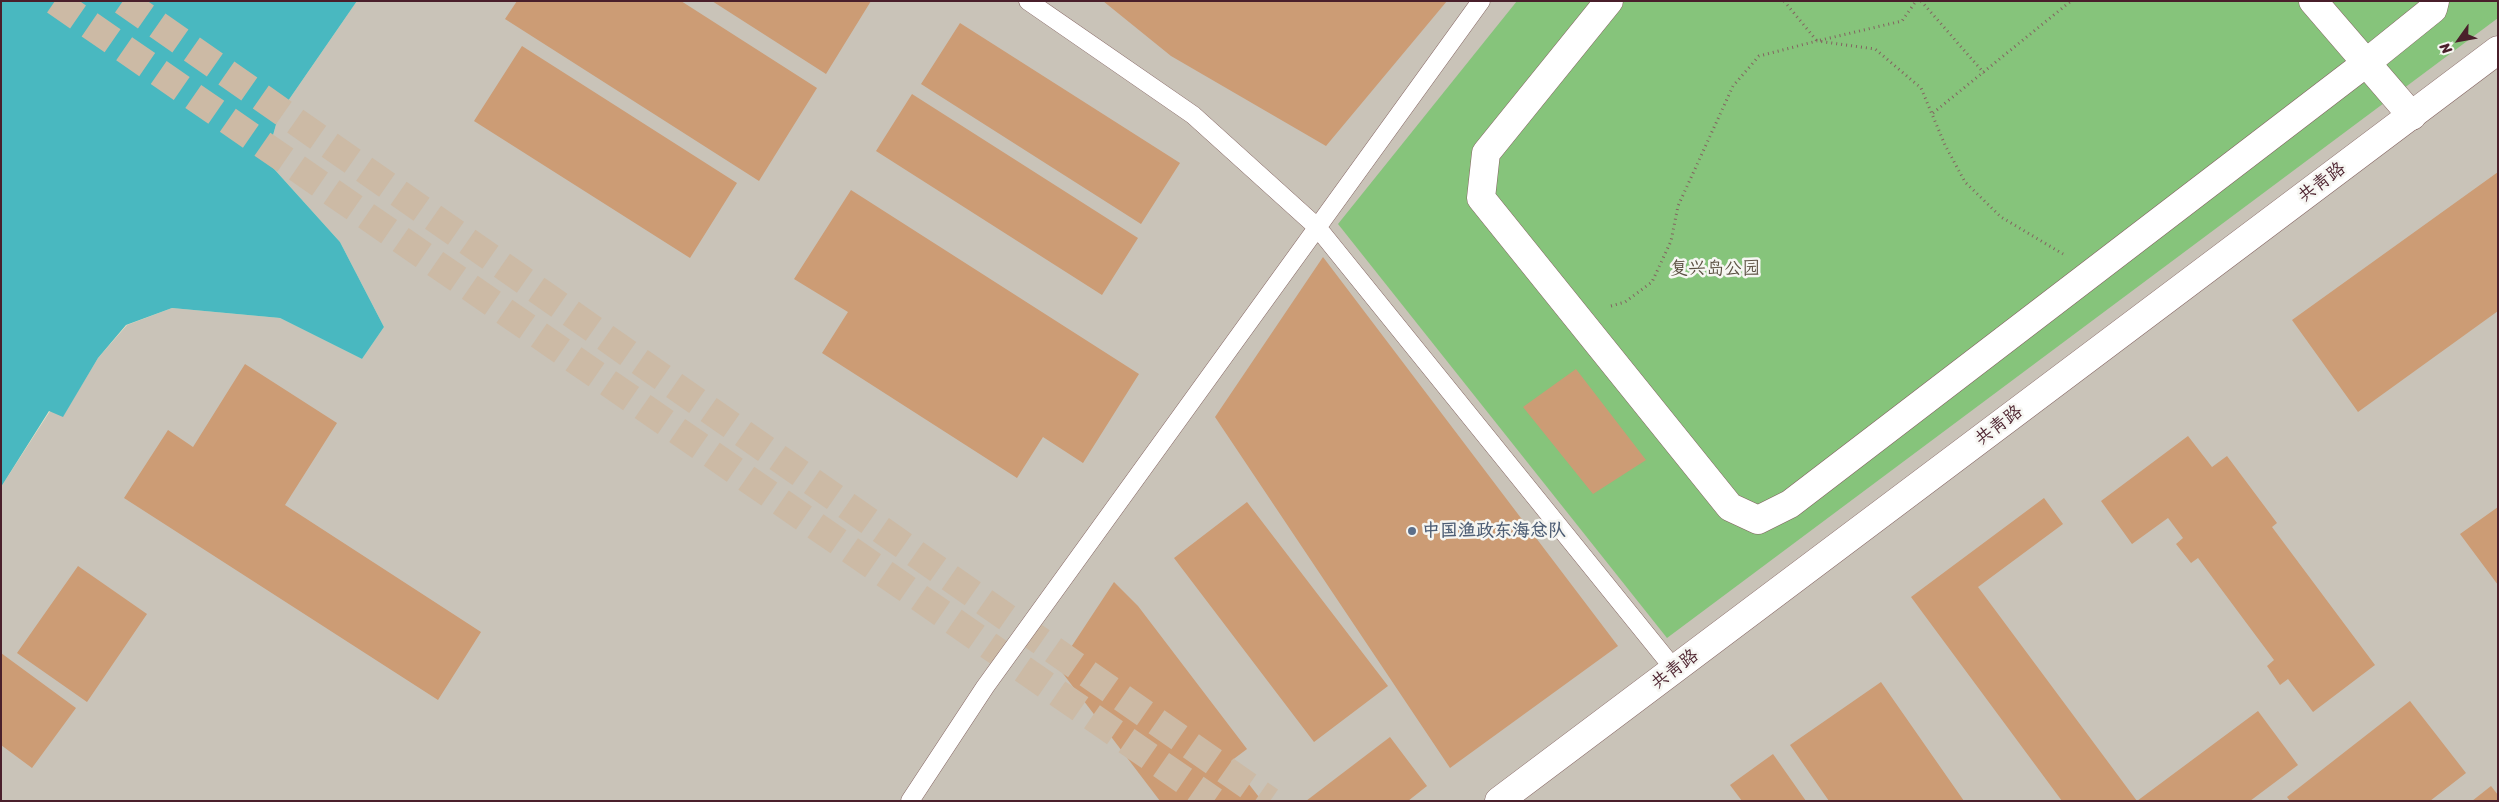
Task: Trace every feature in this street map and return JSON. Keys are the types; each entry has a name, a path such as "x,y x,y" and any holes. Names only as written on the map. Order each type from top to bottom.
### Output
{"street":[{"path":"1609,1 1486,153 1481,198 1730,507 1758,520 1790,504 2366,63 2433,9 2435,1"},
{"path":"2313,1 2412,116"},
{"name":"共青路","path":"1499,801 2498,50"}],"lane":[{"path":"1028,1 1193,115 1317,227 1675,670"},
{"path":"910,801 985,687 1481,1"}],"path":[{"path":"1784,1 1818,41 1875,49 1921,88 1945,145 1965,182 2001,217 2040,239 2091,273"},
{"path":"1576,316 1625,302 1652,282 1672,241 1678,206 1733,86 1759,56 1902,21 1916,1"},
{"path":"1921,1 1984,73"},
{"path":"1933,113 2071,1"}],"shaded area":[{"path":"357,1 2498,1 2498,801 1,801 1,487 50,411 63,416 98,358 127,325 172,308 280,318 362,359 384,327 340,242 266,160 279,114"}],"green space":[{"name":"复兴岛公园","path":"1517,1 2498,1 2498,18 1667,638 1338,224"}],"water":[{"path":"1,1 357,1 279,114 266,160 340,242 384,327 362,359 280,318 172,308 126,325 98,358 63,417 49,411 1,487"}],"building":[{"path":"517,1 681,1 817,88 759,181 505,19"},
{"path":"712,1 871,1 826,74"},
{"path":"1103,1 1447,1 1326,146 1171,56"},
{"path":"960,23 1180,163 1141,224 921,84"},
{"path":"522,46 737,183 690,258 474,121"},
{"path":"912,94 1138,238 1102,295 876,151"},
{"path":"2498,172 2498,311 2358,412 2292,320"},
{"path":"851,190 1139,374 1083,463 1043,437 1017,478 822,353 848,312 794,279"},
{"name":"中国渔政东海总队","path":"1323,257 1618,646 1450,768 1215,417"},
{"path":"245,364 337,423 285,505 481,632 438,700 124,498 168,430 193,447"},
{"path":"1576,369 1646,460 1593,494 1523,407"},
{"path":"2188,436 2212,467 2227,456 2277,523 2272,527 2375,665 2313,712 2288,679 2280,685 2267,666 2274,660 2198,558 2191,563 2176,544 2183,538 2168,518 2132,544 2101,501"},
{"path":"2044,498 2063,524 1978,587 2137,801 2062,801 1911,597"},
{"path":"1247,502 1388,686 1314,742 1174,558"},
{"path":"2498,507 2498,585 2460,534"},
{"path":"78,566 147,614 87,702 17,653"},
{"path":"1114,582 1138,606 1247,749 1231,761 1262,801 1160,801 1058,667"},
{"path":"1,653 76,708 32,768 1,745"},
{"path":"1881,682 1964,801 1829,801 1790,745"},
{"path":"2410,701 2466,773 2430,801 2290,801 2287,797"},
{"path":"2258,711 2298,765 2250,801 2137,801"},
{"path":"1390,737 1427,786 1408,801 1306,801"},
{"path":"1773,754 1806,801 1742,801 1730,785"},
{"path":"2491,786 2498,795 2498,801 2472,801"}],"tunnel":[{"path":"55,1 1214,801"},
{"path":"123,1 1270,801"}],"place":[{"name":"中国渔政东海总队","path":"1412,531"}]}
